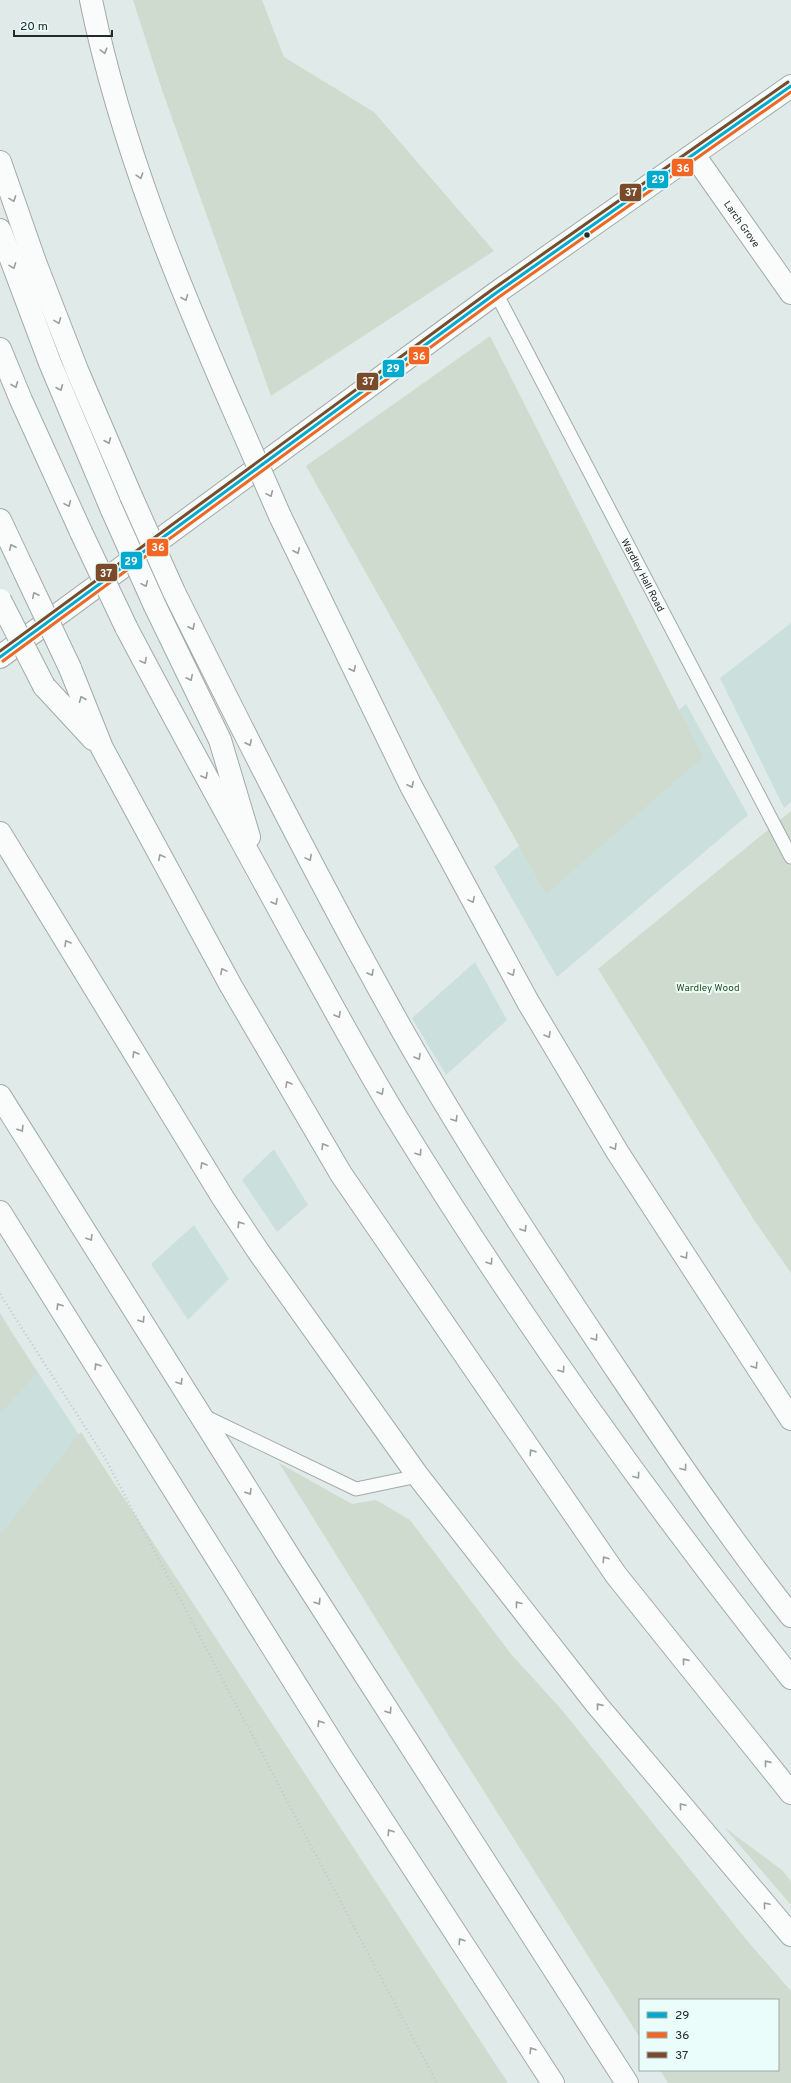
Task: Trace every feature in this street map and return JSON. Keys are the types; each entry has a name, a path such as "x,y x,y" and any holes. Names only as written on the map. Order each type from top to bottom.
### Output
{"main road":[{"path":"91,0 120,112 150,205 185,297 280,516 411,786 528,1002 618,1153 791,1420"},
{"path":"0,657 496,293 791,86"},
{"name":"Larch Grove","path":"694,155 791,293"},
{"path":"0,162 35,262 77,370 174,592 264,774 402,1029 435,1086 557,1281 666,1443 791,1616"},
{"path":"0,230 50,363 112,510 155,606 220,740 261,876"},
{"path":"0,349 21,400 126,627 193,755 398,1120 485,1255 586,1405 710,1576 791,1678"},
{"path":"0,520 70,668 102,748 231,986 341,1174 616,1575 791,1793"},
{"path":"0,600 44,686 102,748"},
{"path":"0,833 223,1198 258,1251 418,1476 597,1704 791,1935"},
{"path":"0,1096 160,1348 292,1561 627,2083"},
{"path":"0,1212 340,1755 553,2083"}],"lane":[{"name":"Wardley Hall Road","path":"496,293 791,857"},
{"path":"201,1415 356,1489 418,1476"}],"path":[{"path":"0,1294 105,1458 437,2083"}],"shaded area":[{"path":"791,623 791,802 784,808 720,678"},
{"path":"686,704 748,815 557,977 494,867"},
{"path":"475,962 507,1020 446,1075 412,1018"},
{"path":"274,1149 308,1205 277,1232 242,1180"},
{"path":"194,1225 229,1279 188,1320 151,1264"},
{"path":"15,1337 77,1432 97,1457 0,1568 0,1353"}],"green space":[{"path":"133,0 262,0 284,57 374,112 494,251 271,396 161,87"},
{"path":"490,336 703,757 546,894 306,466"},
{"name":"Wardley Wood","path":"791,811 791,1273 754,1220 598,969"},
{"path":"0,1313 37,1373 0,1414"},
{"path":"81,1432 508,2083 0,2083 0,1535"},
{"path":"279,1463 352,1504 376,1500 410,1520 511,1654 562,1710 745,1938 791,1991 791,2083 668,2083 661,2071 779,2071 779,1999 639,1999 639,2036 452,1741"},
{"path":"724,1827 782,1870 791,1881 791,1905"}],"transit line":[{"name":"37","path":"0,651 493,289 788,82"},
{"name":"29","path":"0,657 496,293 791,86"},
{"name":"36","path":"3,661 499,297 791,92"}]}
